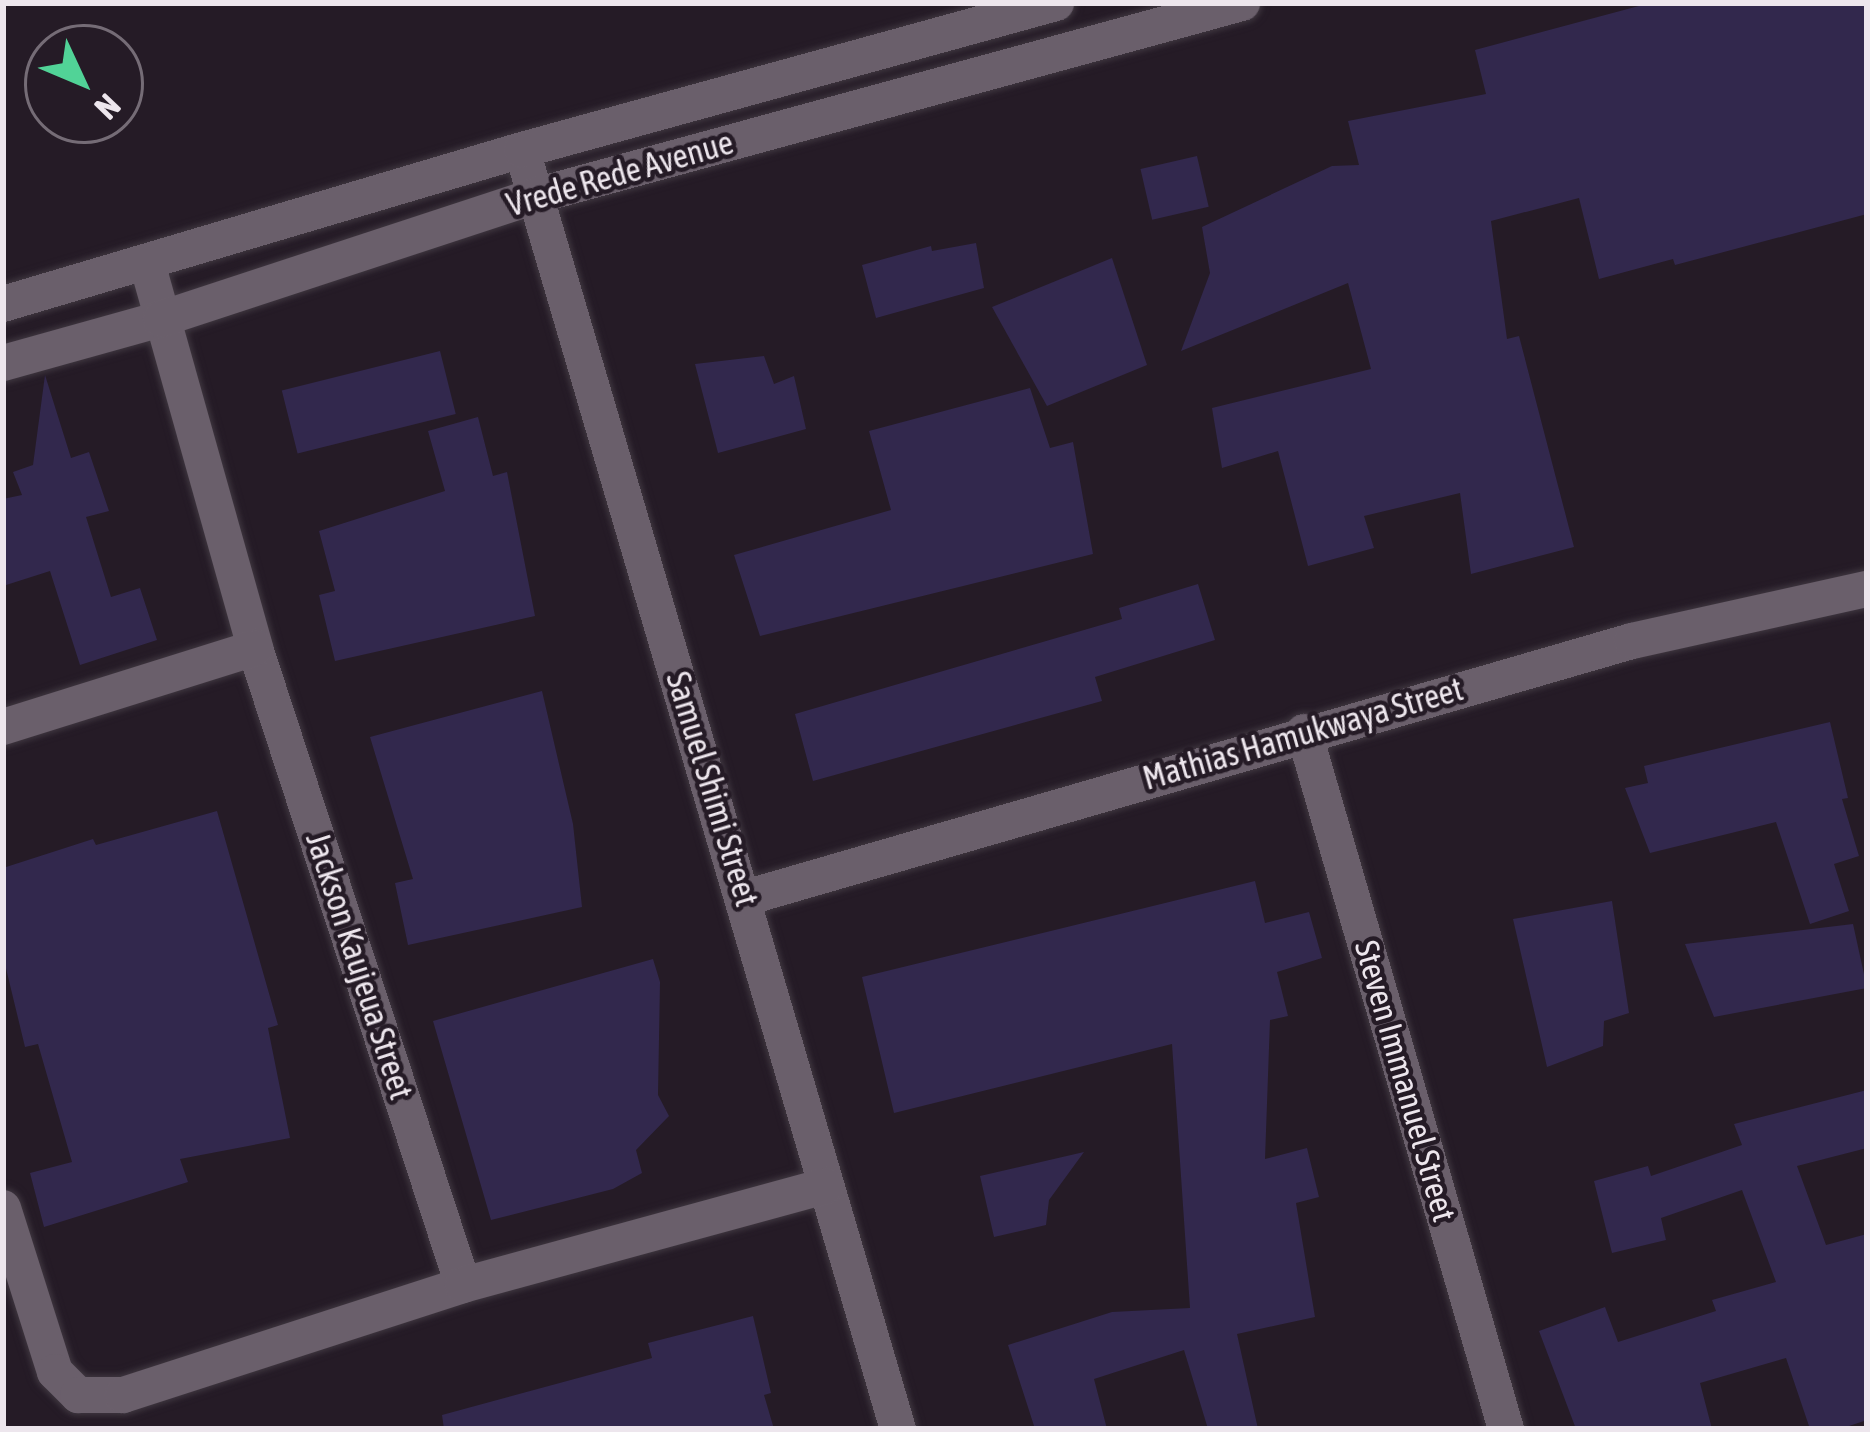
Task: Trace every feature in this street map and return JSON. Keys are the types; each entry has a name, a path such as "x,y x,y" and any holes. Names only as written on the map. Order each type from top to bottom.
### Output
{"street":[{"name":"Vrede Rede Avenue","path":"3,363 161,319 535,196 1055,50 1242,3"},
{"name":"Vrede Rede Avenue","path":"3,304 522,150 1048,4"},
{"path":"1048,4 1055,50"},
{"name":"Samuel Shimi Street","path":"522,150 898,1429"},
{"name":"Jackson Kaujeua Street","path":"147,263 255,647 463,1286"},
{"name":"Mathias Hamukwaya Street","path":"745,898 1632,641 1867,590"},
{"path":"3,728 255,647"},
{"name":"Steven Immanuel Street","path":"1304,733 1506,1429"},
{"path":"3,1208 55,1372 78,1395 123,1395 463,1286 826,1186"}],"building":[{"path":"1650,3 1867,3 1867,214 1675,265 1673,259 1599,279 1579,198 1491,221 1507,339 1519,336 1574,547 1471,574 1460,493 1364,516 1374,548 1308,566 1278,451 1222,468 1212,408 1371,369 1348,283 1181,351 1210,273 1202,227 1332,166 1359,165 1348,121 1486,94 1475,50"},
{"path":"1197,156 1209,207 1152,220 1140,169"},
{"path":"976,243 984,288 876,318 862,265 931,246 932,251"},
{"path":"1112,258 1147,365 1047,406 992,307"},
{"path":"440,351 456,414 298,454 282,390"},
{"path":"764,356 774,384 794,376 806,429 718,453 695,364"},
{"path":"45,375 71,458 89,452 109,511 86,517 111,597 140,588 157,640 80,665 50,571 3,586 3,499 22,495 13,472 33,465"},
{"path":"1030,388 1050,448 1073,442 1093,554 760,636 734,555 891,510 869,431"},
{"path":"478,417 493,476 507,472 535,616 335,661 319,595 335,591 319,531 445,491 428,431"},
{"path":"1198,584 1215,640 1095,677 1102,701 813,781 795,714 1122,619 1119,608"},
{"path":"542,691 573,824 582,907 408,945 395,883 413,879 370,737"},
{"path":"1830,722 1848,798 1842,799 1859,856 1834,864 1849,911 1810,924 1776,822 1650,853 1625,788 1648,783 1644,766"},
{"path":"217,811 278,1025 268,1028 290,1138 180,1159 188,1182 44,1227 30,1173 72,1162 38,1044 25,1047 3,956 3,868 93,839 96,845"},
{"path":"1255,881 1265,923 1309,912 1322,958 1277,972 1288,1016 1270,1020 1265,1159 1307,1148 1319,1197 1296,1203 1315,1317 1237,1334 1258,1429 1208,1429 1184,1350 1094,1379 1107,1429 1035,1429 1008,1345 1112,1312 1190,1308 1172,1044 894,1113 862,977"},
{"path":"1612,901 1629,1013 1604,1021 1603,1046 1547,1067 1513,919"},
{"path":"1853,924 1867,988 1714,1017 1685,944"},
{"path":"653,959 660,982 658,1095 669,1116 636,1150 642,1173 613,1189 491,1220 433,1021"},
{"path":"1867,1090 1867,1148 1797,1166 1826,1245 1867,1234 1867,1420 1840,1429 1810,1429 1786,1358 1700,1383 1712,1429 1576,1429 1539,1331 1605,1307 1618,1342 1716,1311 1712,1300 1776,1282 1742,1190 1661,1218 1666,1240 1612,1253 1594,1181 1648,1166 1651,1176 1742,1145 1734,1124"},
{"path":"1084,1152 1049,1200 1046,1225 994,1237 980,1176"},
{"path":"753,1316 771,1393 764,1395 774,1429 444,1429 442,1415 652,1358 648,1343"}]}
